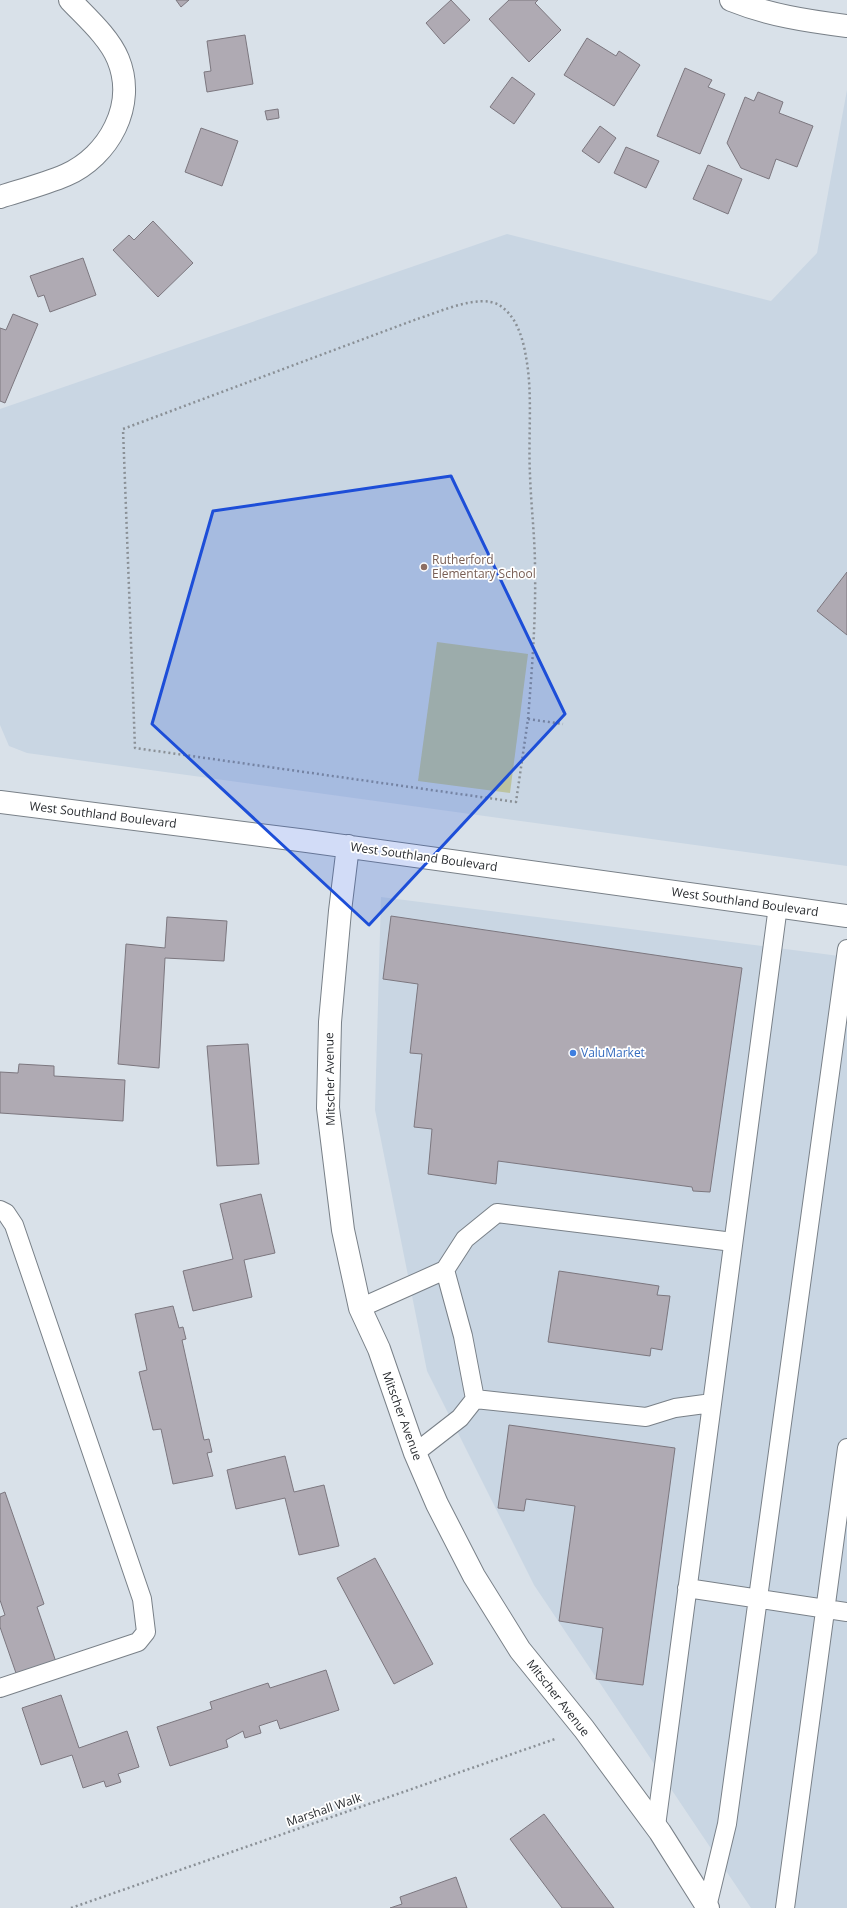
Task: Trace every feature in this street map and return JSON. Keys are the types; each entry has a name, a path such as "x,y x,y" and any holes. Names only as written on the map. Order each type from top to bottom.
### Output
{"street":[{"path":"0,197 66,175 83,166 97,154 111,138 119,118 124,87 118,59 100,32 70,0"},
{"path":"730,0 751,8 808,21 847,26"},
{"name":"West Southland Boulevard","path":"0,802 348,846 847,916"},
{"name":"Mitscher Avenue","path":"348,846 340,911 330,1022 328,1108 343,1230 360,1308 379,1349 415,1453 437,1504 474,1576 520,1650 584,1729 656,1826 707,1908"}],"lane":[{"path":"656,1826 778,906"},
{"path":"707,1908 727,1824 847,949"},
{"path":"0,1210 6,1213 14,1225 142,1599 146,1618 146,1632 138,1642 0,1688"},
{"path":"360,1308 446,1270 465,1239 497,1213 733,1242"},
{"path":"415,1453 460,1418 475,1399 463,1336 446,1270"},
{"path":"475,1399 646,1417 675,1408 712,1403"},
{"path":"785,1908 847,1448"},
{"path":"688,1588 847,1612"}],"path":[{"path":"481,301 498,304 512,316 520,335 526,357 535,569 534,634 528,719 516,802 135,748 123,429 417,319 462,304 481,301"},
{"path":"528,719 563,724"},
{"name":"Marshall Walk","path":"71,1908 584,1729"}],"highlighted area":[{"path":"451,476 565,714 369,925 152,724 213,511"}],"shaded area":[{"name":"Rutherford Elementary School","path":"847,90 847,866 27,753 9,746 0,725 0,409 507,234 771,301 817,253"},
{"path":"381,897 847,957 847,1908 751,1908 534,1585 427,1371 375,1110"}],"green space":[{"path":"437,642 528,654 510,793 418,781"}],"building":[{"path":"176,0 189,0 181,7"},
{"path":"451,0 470,20 444,44 426,23"},
{"path":"509,0 538,0 535,3 561,30 529,62 489,19"},
{"path":"245,35 253,84 207,92 204,72 211,71 207,41"},
{"path":"587,38 616,56 619,51 640,65 614,106 564,75"},
{"path":"685,68 712,80 708,87 725,94 700,154 657,136"},
{"path":"512,77 535,94 514,124 490,107"},
{"path":"758,92 783,102 779,113 813,126 797,167 776,159 769,179 741,168 727,143 745,97 754,101"},
{"path":"278,109 279,118 267,120 265,111"},
{"path":"600,126 616,138 599,163 582,151"},
{"path":"201,128 238,141 222,186 185,172"},
{"path":"626,147 659,161 646,188 614,173"},
{"path":"708,165 742,179 728,214 693,199"},
{"path":"153,221 193,263 158,297 113,250 129,235 134,240"},
{"path":"83,258 96,295 50,312 44,295 38,297 30,276"},
{"path":"13,314 38,324 5,403 0,401 0,328 6,330"},
{"path":"847,572 847,635 817,611"},
{"name":"ValuMarket","path":"391,916 742,968 710,1192 693,1191 692,1187 498,1161 496,1184 428,1174 432,1129 414,1127 422,1054 410,1053 418,984 383,979"},
{"path":"167,917 227,921 224,961 165,958 159,1068 118,1064 126,944 165,948"},
{"path":"248,1044 259,1164 217,1166 207,1046"},
{"path":"19,1064 54,1066 54,1076 125,1080 123,1121 0,1113 0,1072 18,1073"},
{"path":"261,1194 275,1253 244,1260 252,1297 193,1311 183,1271 233,1259 220,1204"},
{"path":"559,1271 659,1286 657,1295 670,1296 662,1350 651,1348 650,1356 548,1342"},
{"path":"173,1306 179,1328 183,1327 186,1339 182,1340 204,1440 209,1439 212,1452 207,1453 213,1476 173,1484 161,1429 153,1430 139,1372 147,1370 135,1314"},
{"path":"509,1425 675,1448 643,1685 596,1679 603,1628 559,1621 575,1506 526,1499 524,1511 498,1508"},
{"path":"285,1456 294,1492 324,1485 339,1546 299,1555 285,1498 236,1509 227,1470"},
{"path":"5,1492 44,1604 37,1607 56,1662 17,1676 0,1627 0,1617 5,1615 0,1600 0,1494"},
{"path":"375,1558 433,1664 394,1684 337,1578"},
{"path":"326,1670 339,1710 280,1729 277,1720 259,1726 261,1733 245,1738 243,1731 226,1740 228,1747 170,1766 157,1727 212,1709 210,1702 268,1683 270,1688"},
{"path":"61,1695 79,1748 127,1731 139,1767 118,1774 121,1782 106,1787 104,1781 83,1788 72,1755 41,1765 22,1708"},
{"path":"544,1814 614,1908 562,1908 510,1839"},
{"path":"456,1877 467,1908 390,1908 402,1904 400,1897"}],"place":[{"name":"Rutherford Elementary School","path":"424,567"},
{"name":"ValuMarket","path":"573,1053"}]}
